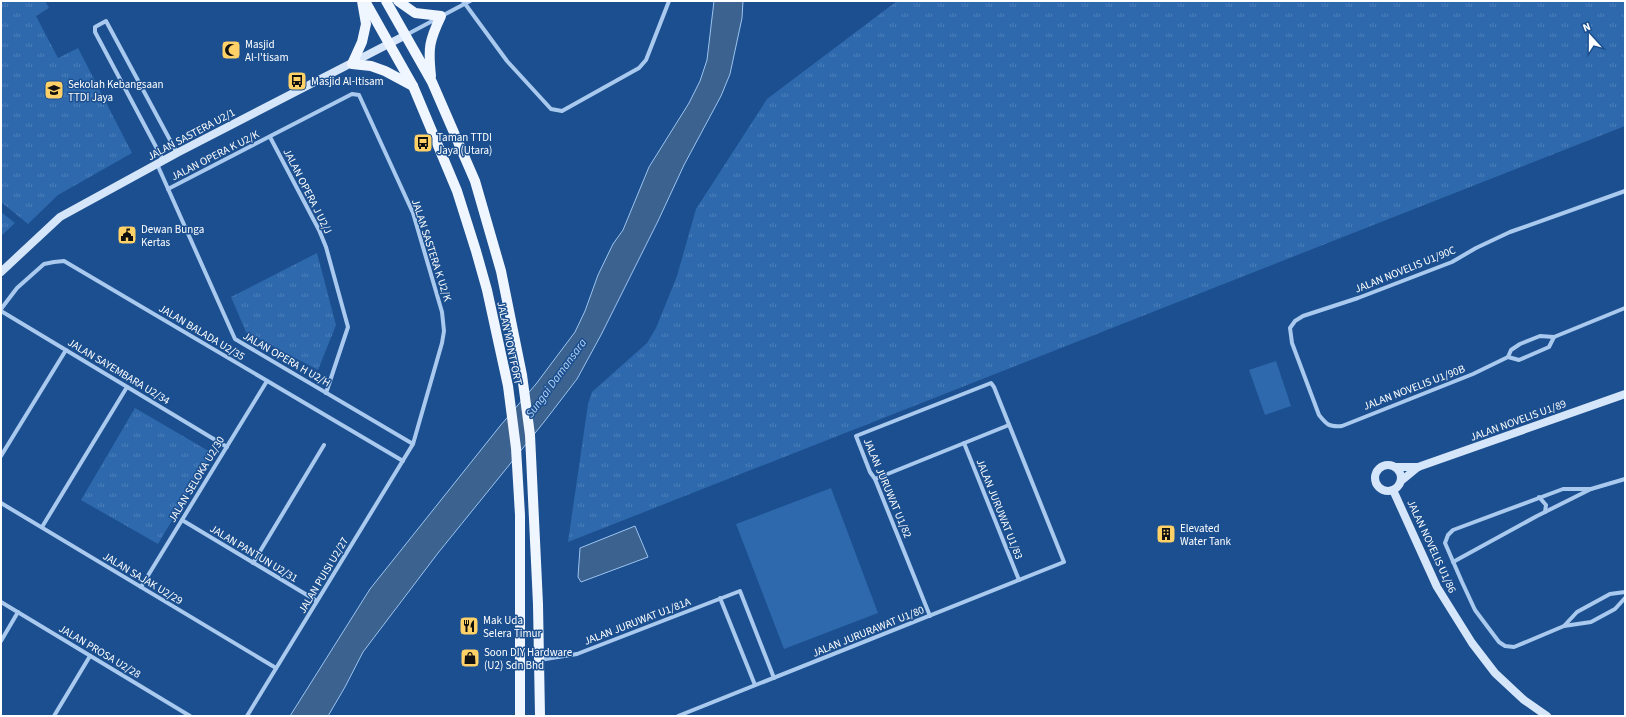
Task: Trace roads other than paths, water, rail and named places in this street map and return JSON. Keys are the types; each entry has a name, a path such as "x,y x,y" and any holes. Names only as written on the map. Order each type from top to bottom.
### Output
{"main road":[{"path":"362,1 366,24 362,42 352,64 378,68 413,86"},
{"name":"JALAN MONTFORT","path":"366,1 413,86 457,191 476,251 508,386 516,448 520,515 520,716"},
{"name":"JALAN MONTFORT","path":"386,1 432,82 475,181 501,271 522,375 530,435 540,716"},
{"path":"398,1 415,13 441,16 431,36 429,55 432,82"}],"street":[{"path":"406,35 464,2 470,1"},
{"path":"464,2 506,61 551,109 562,111 639,68 646,60 669,1"},
{"name":"JALAN OPERA H U2/H","path":"177,153 106,21 95,27 95,32 160,162 168,189 235,339 413,444"},
{"name":"JALAN SASTERA U2/1","path":"1,272 60,217 177,153 406,35"},
{"name":"JALAN SASTERA K U2/K","path":"270,136 352,94 359,95 413,213 442,312 444,330 442,343 413,444"},
{"name":"JALAN OPERA K U2/K","path":"168,189 270,136"},
{"name":"JALAN OPERA J U2/J","path":"270,136 319,230 326,247 348,327 326,392"},
{"name":"JALAN NOVELIS U1/90C","path":"1326,424 1319,416 1292,343 1290,328 1295,321 1303,316 1358,298 1452,262 1476,248 1510,232 1625,191"},
{"name":"JALAN BALADA U2/35","path":"1,310 17,288 44,264 64,261 403,461"},
{"name":"JALAN NOVELIS U1/90B","path":"1508,358 1511,350 1520,344 1540,336 1554,337 1625,308"},
{"name":"JALAN SAYEMBARA U2/34","path":"1,310 227,447"},
{"name":"JALAN NOVELIS U1/90B","path":"1326,424 1332,427 1342,426 1473,374 1508,358 1519,360 1549,347 1554,337"},
{"path":"1,456 66,350"},
{"name":"JALAN SELOKA U2/30","path":"141,587 267,381"},
{"name":"JALAN JURUWAT U1/82","path":"930,616 875,479 870,472 856,436 991,383 1010,425"},
{"path":"42,527 127,387"},
{"name":"JALAN NOVELIS U1/89","path":"1396,467 1418,467 1625,394"},
{"path":"875,479 1010,425"},
{"name":"JALAN JURURAWAT U1/80","path":"678,716 1064,562 1010,425"},
{"name":"JALAN JURUWAT U1/83","path":"964,443 1019,580"},
{"name":"JALAN PUISI U2/27","path":"247,716 413,444"},
{"path":"253,563 324,445"},
{"path":"1392,465 1396,467 1400,474 1401,481 1397,488 1393,490 1382,489 1377,483 1376,475 1380,468 1392,465"},
{"name":"JALAN NOVELIS U1/89","path":"1401,481 1418,467"},
{"path":"1453,562 1591,489 1625,478"},
{"path":"1591,489 1563,489 1540,497 1453,530 1448,535 1445,543 1475,610 1499,642 1505,646 1514,647 1564,626 1591,622 1616,609 1625,598"},
{"name":"JALAN NOVELIS U1/86","path":"1393,490 1437,587 1472,643 1495,673 1524,700 1547,716"},
{"path":"1540,497 1546,505 1545,512"},
{"name":"JALAN SAJAK U2/29","path":"1,503 276,668"},
{"name":"JALAN PANTUN U2/31","path":"182,520 317,601"},
{"name":"JALAN JURUWAT U1/81A","path":"539,660 577,654 740,591 774,678"},
{"path":"1564,626 1578,612 1610,594 1625,592"},
{"path":"720,598 755,686"},
{"name":"JALAN PROSA U2/28","path":"1,602 190,716"},
{"path":"1,641 18,612"},
{"path":"54,716 90,656"}],"water":[{"name":"Sungai Damansara","path":"714,1 743,1 742,18 730,74 721,96 684,165 658,221 601,335 577,379 438,553 363,652 328,716 290,716 370,589 500,426 536,384 575,332 585,311 598,275 613,244 623,230 649,167 689,103 700,81 707,60"},
{"path":"635,526 648,557 581,582 578,577 580,548"}],"place":[{"name":"Masjid Al-I'tisam","path":"231,50"},
{"name":"Masjid Al-Itisam","path":"297,81"},
{"name":"Sekolah Kebangsaan TTDI Jaya","path":"54,90"},
{"name":"Taman TTDI Jaya (Utara)","path":"423,143"},
{"name":"Dewan Bunga Kertas","path":"127,235"},
{"name":"Elevated Water Tank","path":"1166,534"},
{"name":"Mak Uda Selera Timur","path":"469,626"},
{"name":"Soon DIY Hardware (U2) Sdn Bhd","path":"470,658"}]}
